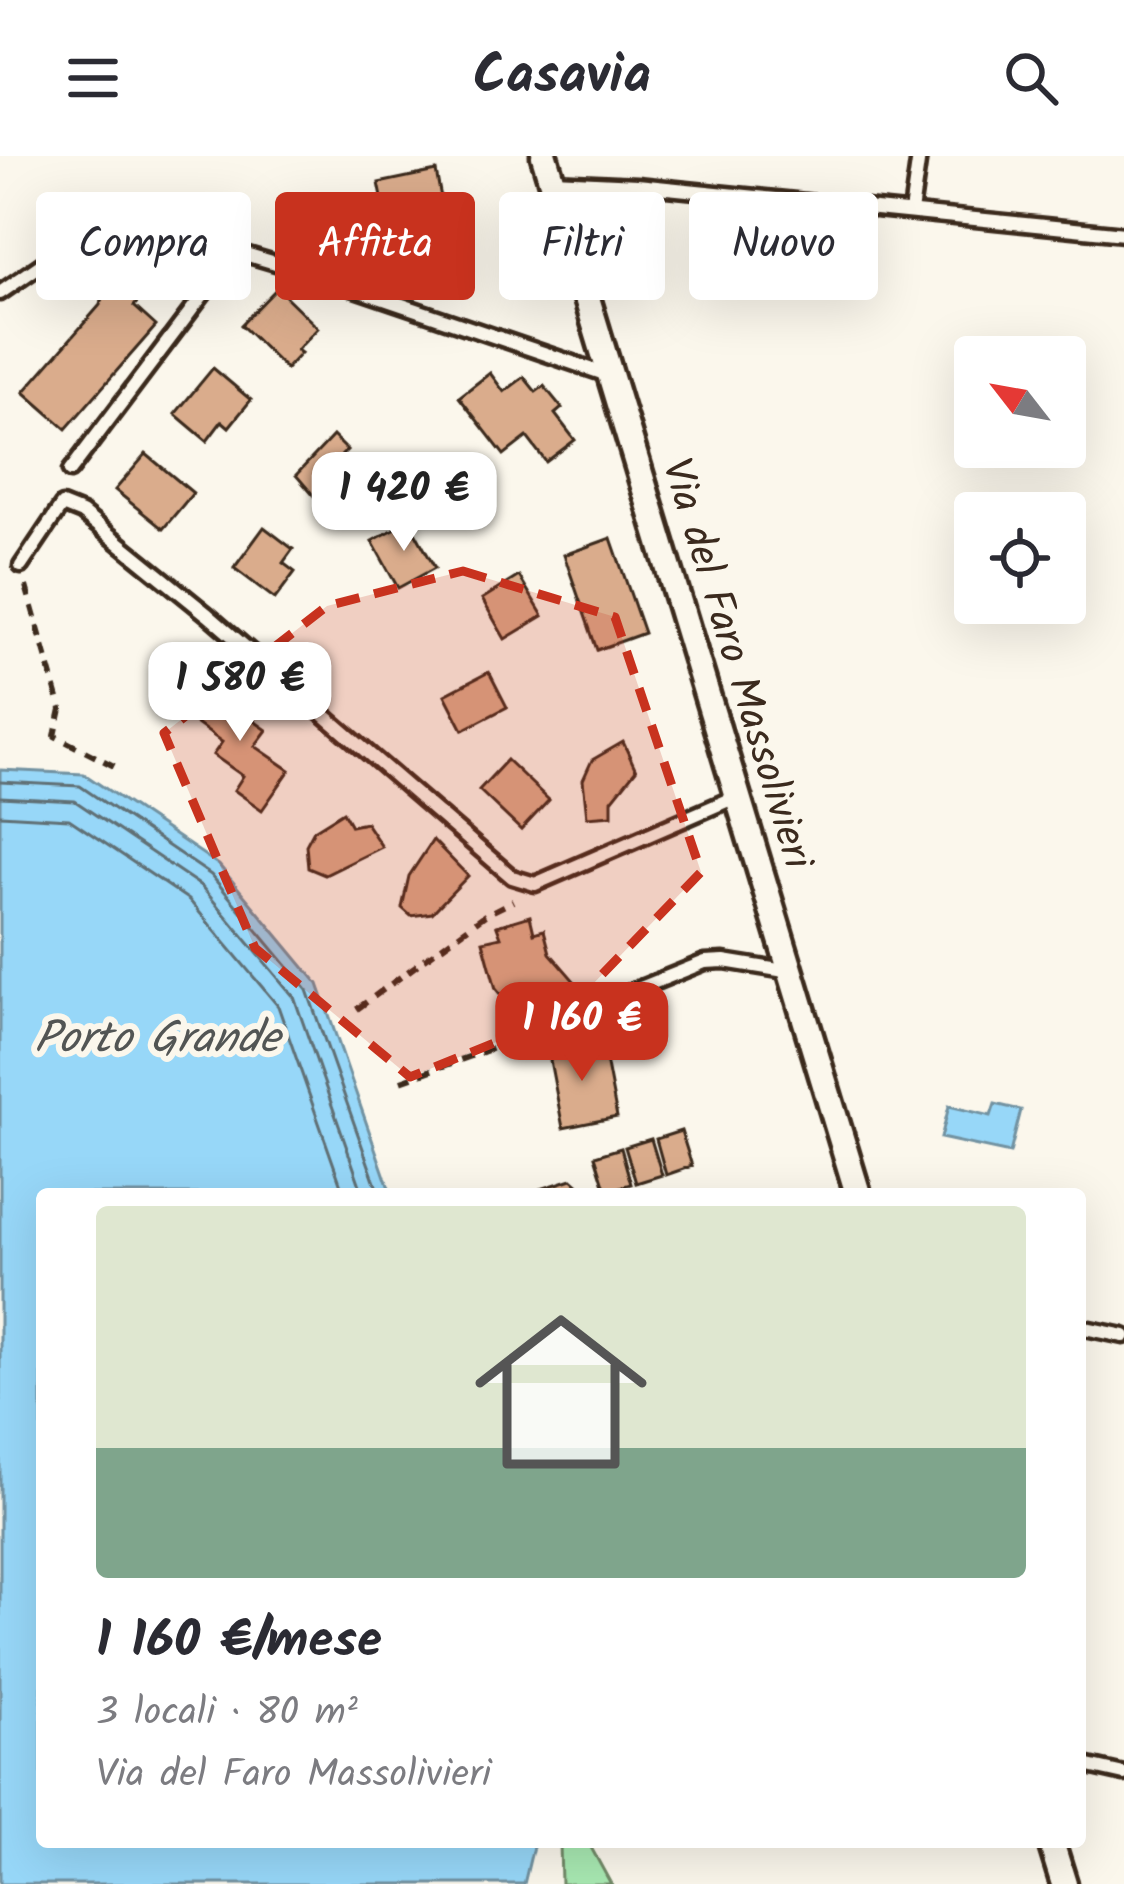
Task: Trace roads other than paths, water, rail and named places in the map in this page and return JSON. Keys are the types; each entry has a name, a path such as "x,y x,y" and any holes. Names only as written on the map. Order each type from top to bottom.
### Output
{"street":[{"name":"Via del Faro Massolivieri","path":"548,168 856,1188"},
{"path":"1053,1848 1064,1884"}],"lane":[{"path":"911,212 919,156"},
{"path":"548,168 638,185 1124,234"},
{"path":"251,256 609,376"},
{"path":"0,293 36,268"},
{"path":"70,471 199,300"},
{"path":"21,566 62,505 82,513 512,877 535,884 740,796"},
{"path":"593,1007 705,962 792,972"},
{"path":"1086,1328 1124,1336"},
{"path":"1086,1765 1124,1774"}],"water":[{"name":"Porto Grande","path":"0,770 84,774 219,865 318,984 389,1188 36,1188 36,1848 533,1848 524,1884 0,1884"},
{"path":"995,1104 1021,1110 1010,1153 941,1138 949,1106 991,1116"}]}
